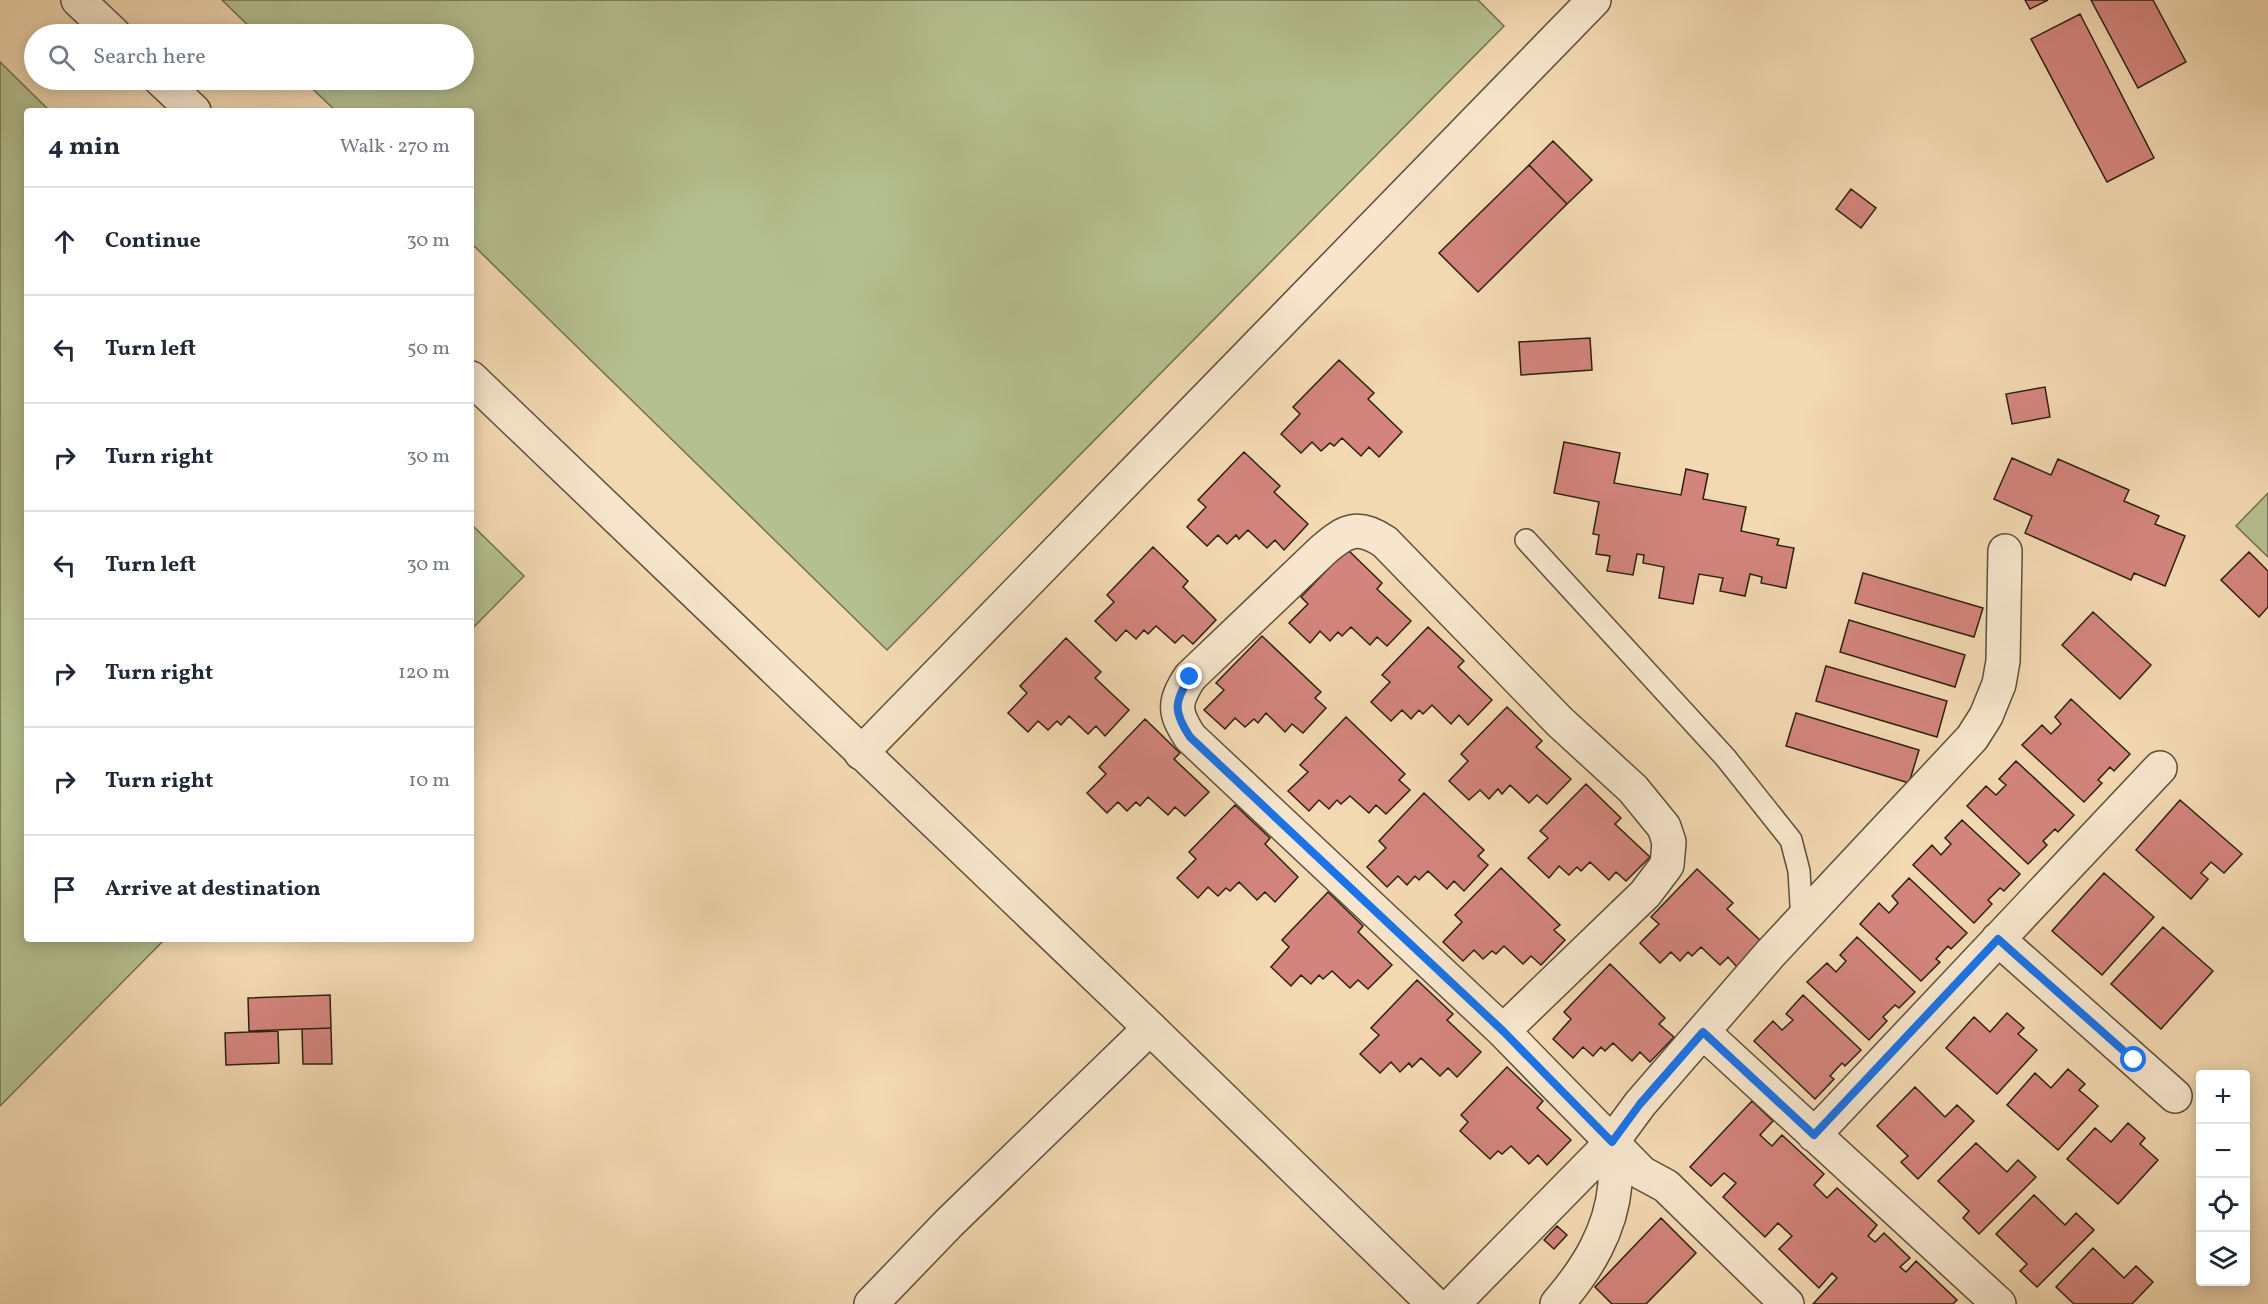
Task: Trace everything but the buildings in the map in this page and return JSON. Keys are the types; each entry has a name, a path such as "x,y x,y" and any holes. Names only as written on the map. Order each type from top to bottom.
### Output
{"street":[{"path":"78,0 103,24"},
{"path":"861,753 1594,0"},
{"path":"172,90 191,108"},
{"path":"474,381 1150,1028 1434,1304"},
{"path":"1503,1031 1645,894 1667,864 1669,842 1664,827 1633,789 1560,722 1384,542 1371,533 1356,530 1340,536 1331,543 1190,677 1179,694 1177,709 1181,724 1190,737 1503,1031 1642,1173 1666,1186 1787,1304"},
{"path":"1453,1304 1612,1142 1640,1104 1770,954 1972,738 1986,716 1999,684 2003,661 2005,551"},
{"path":"1814,1135 2160,768"},
{"path":"1998,939 2175,1096"},
{"path":"871,1304 949,1223 1150,1028"},
{"path":"1703,1032 1999,1304"},
{"path":"1557,1304 1577,1281 1594,1255 1609,1220 1615,1182 1612,1142"}],"lane":[{"path":"1526,540 1725,757 1791,840 1799,871 1802,922"}],"green space":[{"path":"222,0 1478,0 1504,26 887,650 474,246 474,108 333,108 314,90 474,90 474,24 247,24"},
{"path":"0,62 24,86 24,90 29,90 47,108 24,108 24,942 162,942 0,1106"},
{"path":"2268,493 2268,557 2236,526"},
{"path":"474,527 524,576 474,627"}],"route":[{"path":"1190,677 1179,694 1177,709 1181,724 1190,737 1503,1031 1612,1142 1640,1104 1703,1032 1814,1135 1998,939 2134,1060"}]}
